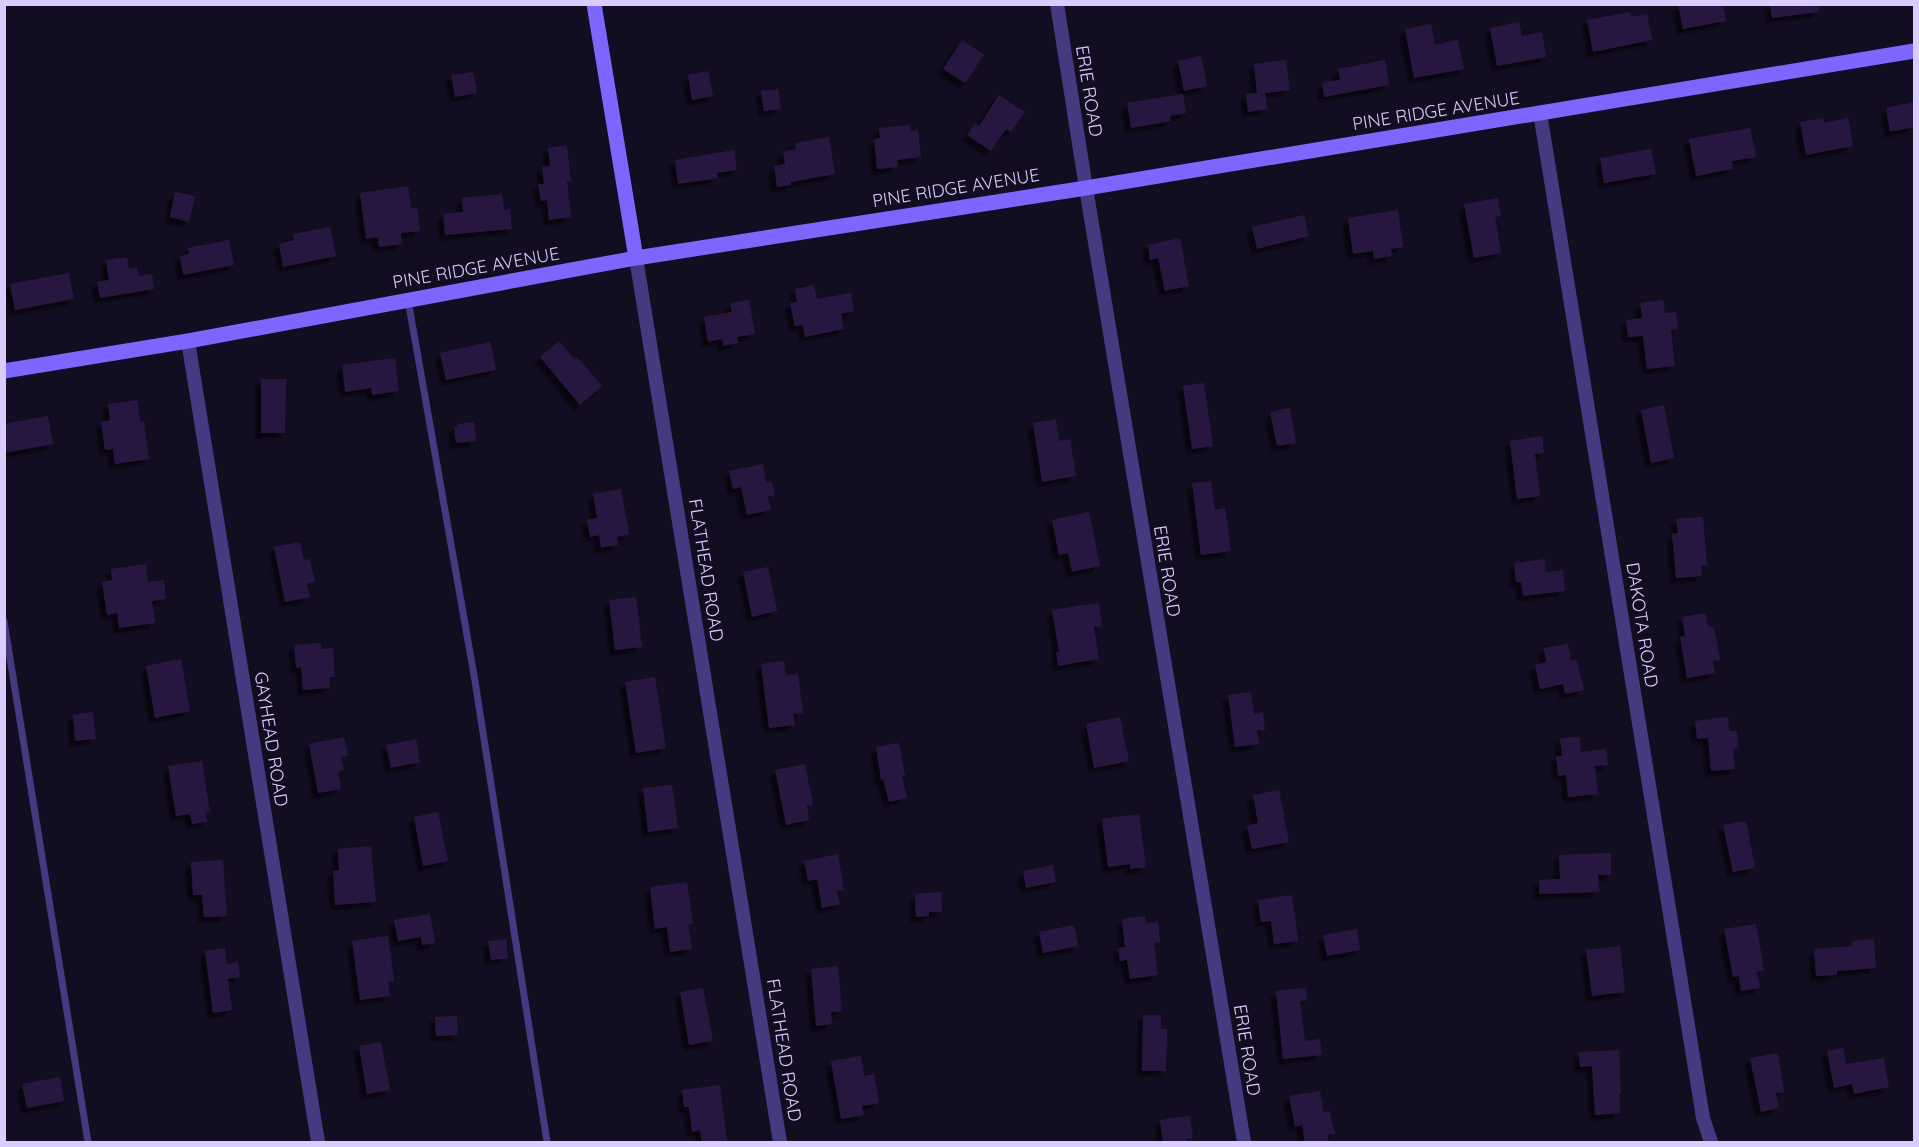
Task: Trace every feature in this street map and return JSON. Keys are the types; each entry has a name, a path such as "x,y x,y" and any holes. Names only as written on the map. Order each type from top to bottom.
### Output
{"street":[{"name":"FLATHEAD ROAD","path":"594,4 780,1143"},
{"name":"ERIE ROAD","path":"1057,4 1244,1143"},
{"name":"PINE RIDGE AVENUE","path":"4,370 188,341 636,258 1086,188 1914,51"},
{"name":"DAKOTA ROAD","path":"1540,113 1703,1118 1711,1143"},
{"name":"GAYHEAD ROAD","path":"188,341 318,1143"}],"lane":[{"path":"408,300 474,675 547,1143"},
{"path":"4,621 88,1143"}],"building":[{"path":"1678,4 1723,4 1726,21 1683,29"},
{"path":"1770,4 1819,4 1819,12 1772,18"},
{"path":"1630,12 1631,17 1647,14 1652,40 1593,52 1587,20"},
{"path":"1519,22 1522,36 1542,32 1546,57 1497,66 1490,28"},
{"path":"1431,24 1435,45 1458,40 1464,69 1414,78 1405,29"},
{"path":"962,40 984,55 965,83 943,69"},
{"path":"1201,56 1207,86 1184,91 1178,61"},
{"path":"1286,60 1290,90 1265,93 1267,109 1248,112 1246,94 1257,93 1254,64"},
{"path":"1385,60 1389,85 1324,97 1322,83 1340,80 1338,69"},
{"path":"708,71 713,96 692,100 688,75"},
{"path":"473,72 477,93 455,97 451,75"},
{"path":"778,89 781,109 764,111 761,91"},
{"path":"1183,94 1186,113 1170,116 1171,121 1131,128 1127,103"},
{"path":"999,95 1025,112 1011,132 1006,129 991,151 967,135 975,123 979,126"},
{"path":"1914,102 1914,127 1890,132 1886,108"},
{"path":"1823,118 1824,123 1848,118 1853,146 1806,155 1800,122"},
{"path":"910,125 910,131 918,130 921,157 897,160 898,167 877,169 874,139 880,138 879,128"},
{"path":"1750,128 1756,157 1732,161 1733,169 1696,176 1689,139"},
{"path":"829,137 835,174 791,182 791,185 777,187 774,166 785,164 783,152 796,149 795,143"},
{"path":"567,145 571,181 567,181 571,217 549,220 547,200 541,201 538,184 544,184 542,167 550,166 548,148"},
{"path":"1651,149 1656,174 1604,183 1600,158"},
{"path":"734,150 737,170 717,173 718,178 678,184 675,160"},
{"path":"408,186 411,208 417,208 420,231 401,233 402,244 379,247 378,237 366,239 360,193"},
{"path":"175,192 195,196 189,222 170,217"},
{"path":"502,194 504,210 510,209 512,229 445,235 443,214 463,212 462,198"},
{"path":"1498,198 1501,216 1495,217 1501,253 1474,258 1464,204"},
{"path":"1398,210 1403,247 1391,249 1392,256 1374,259 1373,251 1353,254 1348,218"},
{"path":"1304,215 1309,236 1257,249 1252,227"},
{"path":"330,227 336,256 283,267 279,244 294,240 293,234"},
{"path":"1180,238 1189,286 1165,291 1158,258 1150,260 1148,245"},
{"path":"229,240 234,265 183,275 180,256 189,254 188,248"},
{"path":"127,257 129,269 137,267 139,276 152,274 154,289 100,298 97,282 109,280 106,260"},
{"path":"69,273 74,299 15,310 10,284"},
{"path":"814,285 817,299 851,293 854,311 841,314 844,329 805,337 803,325 795,326 790,303 797,302 795,289"},
{"path":"749,300 755,334 737,337 738,343 723,346 722,339 708,342 704,317 732,312 730,303"},
{"path":"1663,300 1665,313 1676,312 1678,329 1671,330 1675,366 1647,369 1643,336 1628,337 1626,320 1642,318 1640,303"},
{"path":"559,341 574,359 577,357 602,386 580,405 540,357"},
{"path":"490,342 496,370 446,380 440,353"},
{"path":"395,358 399,391 372,395 371,388 345,392 342,365"},
{"path":"261,379 286,379 285,433 261,433"},
{"path":"1204,383 1213,446 1192,449 1183,386"},
{"path":"137,400 140,421 144,421 149,459 115,464 113,449 105,450 101,422 110,420 108,404"},
{"path":"1664,405 1674,458 1651,463 1641,410"},
{"path":"1290,408 1296,443 1277,446 1270,412"},
{"path":"48,416 53,444 4,453 4,424"},
{"path":"1056,419 1059,441 1070,439 1076,476 1042,482 1033,423"},
{"path":"474,422 476,441 456,443 454,427 458,427 458,424"},
{"path":"1542,436 1544,453 1535,454 1540,496 1517,499 1510,441"},
{"path":"763,464 766,483 772,482 775,495 768,497 771,510 747,515 741,487 733,489 729,471"},
{"path":"1211,481 1215,510 1225,508 1231,551 1201,555 1192,483"},
{"path":"621,489 629,534 617,537 618,545 601,548 599,535 590,537 587,520 597,518 593,494"},
{"path":"1089,512 1100,566 1072,572 1068,553 1059,555 1052,520"},
{"path":"1703,517 1707,565 1701,565 1702,576 1676,578 1672,534 1678,533 1676,519"},
{"path":"300,542 304,560 310,559 315,582 307,584 310,597 285,602 274,547"},
{"path":"1545,559 1546,572 1563,570 1565,591 1523,596 1521,582 1516,582 1514,563"},
{"path":"146,564 148,582 164,580 166,599 152,601 155,623 119,628 117,613 107,615 102,582 112,580 111,569"},
{"path":"768,567 777,611 752,617 743,572"},
{"path":"636,597 642,647 615,650 609,600"},
{"path":"1099,603 1102,626 1094,627 1099,659 1058,666 1056,652 1059,652 1052,610"},
{"path":"1706,613 1708,627 1714,627 1720,660 1713,661 1715,673 1687,678 1680,637 1685,636 1682,617"},
{"path":"321,643 321,649 333,648 335,677 330,677 330,688 303,690 301,667 296,668 294,645"},
{"path":"1568,644 1571,661 1577,660 1584,690 1565,694 1563,684 1540,689 1535,665 1546,662 1544,648"},
{"path":"181,659 190,711 155,718 146,666"},
{"path":"784,661 786,675 798,674 803,713 793,714 795,725 769,728 761,664"},
{"path":"655,677 666,748 636,753 625,682"},
{"path":"1251,692 1254,714 1263,712 1265,730 1257,730 1259,744 1235,747 1228,695"},
{"path":"93,712 96,739 75,741 73,715"},
{"path":"1120,717 1129,761 1094,768 1086,724"},
{"path":"1728,717 1729,731 1737,731 1738,748 1733,749 1735,769 1711,771 1708,738 1697,739 1695,721"},
{"path":"344,737 348,756 341,757 344,770 338,772 341,789 318,793 309,744"},
{"path":"1580,737 1581,752 1606,749 1608,765 1595,766 1598,794 1568,797 1566,775 1558,776 1556,756 1562,756 1560,738"},
{"path":"416,739 420,762 391,768 386,745"},
{"path":"899,743 907,798 889,802 883,779 881,780 876,747"},
{"path":"202,761 210,812 206,812 207,822 192,824 190,814 176,816 168,766"},
{"path":"805,764 813,805 807,806 809,820 786,825 775,770"},
{"path":"672,785 678,828 648,832 643,788"},
{"path":"1279,790 1289,842 1252,849 1247,826 1258,823 1253,795"},
{"path":"438,812 448,861 423,866 414,817"},
{"path":"1139,814 1146,867 1130,869 1130,864 1108,867 1102,819"},
{"path":"1746,821 1755,868 1733,872 1723,825"},
{"path":"371,846 376,902 335,905 333,871 339,870 338,849"},
{"path":"1611,853 1611,875 1598,875 1599,892 1539,894 1539,880 1560,879 1559,855"},
{"path":"838,854 844,890 837,891 840,904 822,908 817,879 808,881 804,861"},
{"path":"223,860 227,916 204,917 202,895 193,895 191,862"},
{"path":"1053,865 1056,882 1026,888 1023,871"},
{"path":"687,882 693,924 688,924 692,949 670,952 667,927 655,929 650,887"},
{"path":"941,892 942,912 929,912 929,916 916,917 915,894"},
{"path":"1292,895 1298,941 1274,944 1271,921 1261,922 1258,900"},
{"path":"430,914 435,943 422,945 421,937 398,941 394,920"},
{"path":"1145,916 1146,923 1158,922 1160,942 1154,943 1158,975 1130,979 1127,960 1120,961 1118,948 1125,947 1122,919"},
{"path":"1756,924 1764,970 1757,972 1760,988 1741,991 1739,976 1733,977 1724,929"},
{"path":"1074,925 1078,946 1043,953 1039,932"},
{"path":"1357,929 1360,950 1327,956 1323,935"},
{"path":"388,936 394,981 388,982 390,996 360,1000 352,941"},
{"path":"506,939 508,958 491,960 488,941"},
{"path":"1874,939 1876,968 1837,971 1837,975 1816,976 1814,949 1853,946 1852,941"},
{"path":"1620,946 1625,992 1592,996 1586,950"},
{"path":"225,948 227,964 238,962 240,977 228,979 232,1010 213,1013 205,951"},
{"path":"838,966 842,1011 831,1012 832,1024 816,1026 811,969"},
{"path":"703,988 713,1041 689,1045 680,992"},
{"path":"1306,988 1307,1000 1300,1001 1305,1041 1320,1039 1322,1055 1283,1059 1276,991"},
{"path":"1143,1015 1161,1015 1161,1029 1167,1029 1166,1071 1142,1071"},
{"path":"457,1016 458,1035 436,1036 435,1017"},
{"path":"381,1042 390,1090 367,1094 359,1046"},
{"path":"1843,1048 1846,1064 1884,1058 1889,1087 1854,1094 1852,1084 1834,1088 1827,1051"},
{"path":"1619,1050 1620,1113 1595,1115 1592,1066 1580,1067 1579,1052"},
{"path":"1778,1053 1784,1092 1776,1093 1779,1108 1761,1112 1750,1058"},
{"path":"861,1056 864,1076 874,1074 879,1103 862,1106 864,1115 841,1119 831,1061"},
{"path":"60,1077 64,1101 27,1108 22,1084"},
{"path":"720,1085 727,1141 702,1143 700,1130 692,1132 689,1107 684,1107 682,1090"},
{"path":"1320,1091 1324,1113 1330,1111 1335,1134 1327,1135 1329,1143 1305,1143 1302,1125 1295,1127 1289,1096"},
{"path":"1190,1116 1193,1138 1187,1139 1187,1143 1163,1143 1160,1120"}]}
